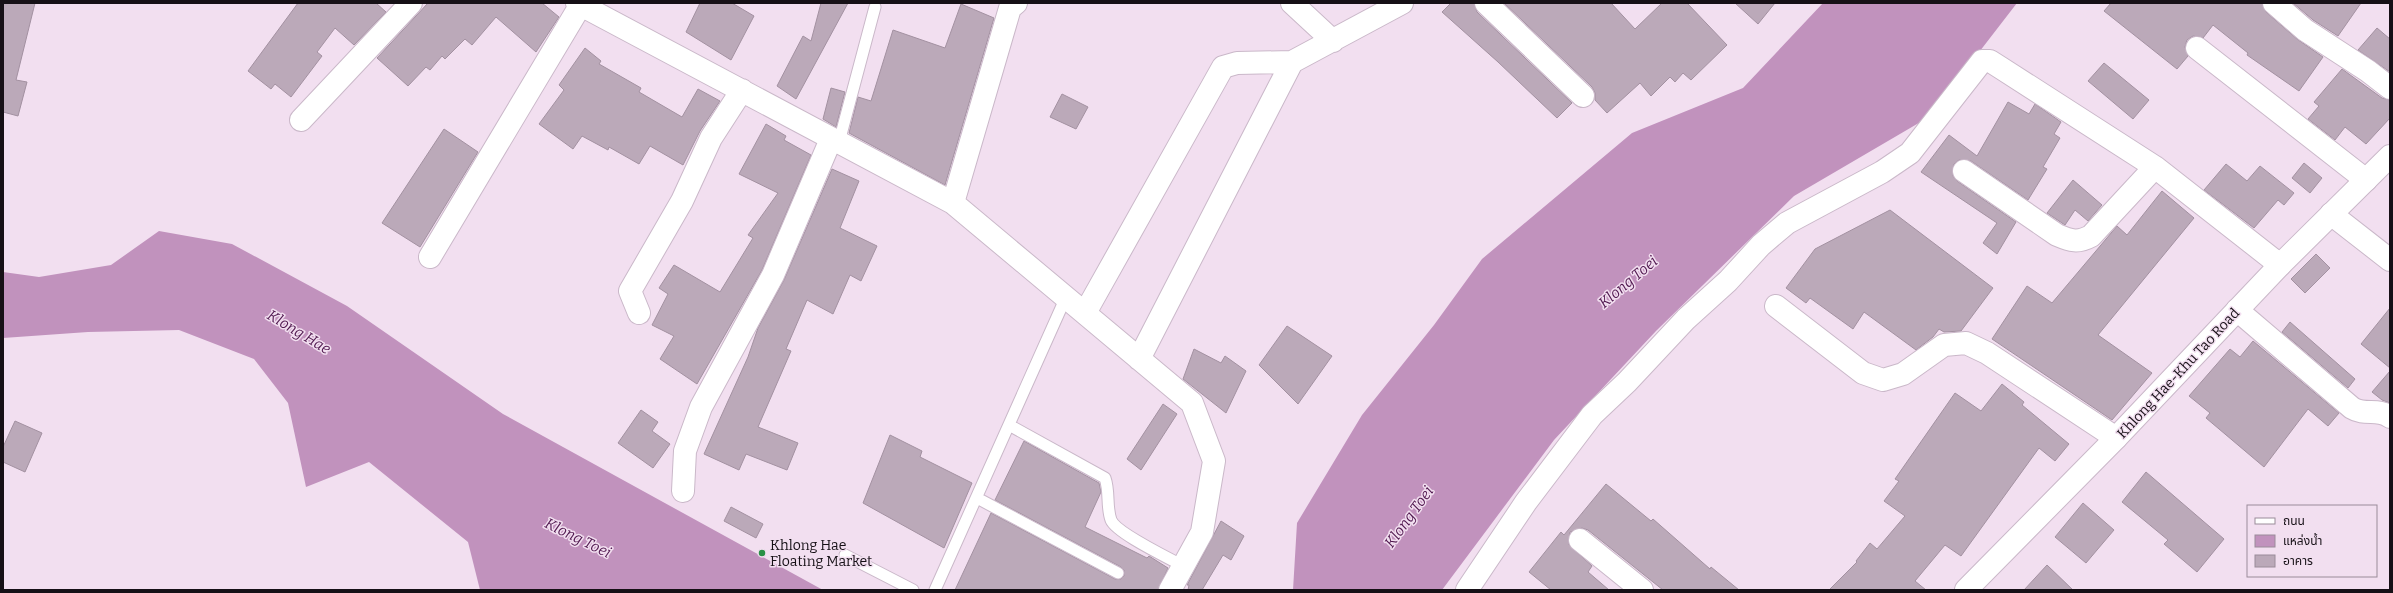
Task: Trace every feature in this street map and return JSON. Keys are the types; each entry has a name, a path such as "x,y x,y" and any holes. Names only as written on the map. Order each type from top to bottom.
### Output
{"street":[{"path":"301,120 411,3"},
{"path":"953,203 1010,8 1016,3"},
{"path":"1292,3 1333,41"},
{"path":"1085,313 1223,67 1237,63 1292,62 1402,3"},
{"path":"1486,3 1583,96"},
{"path":"2274,3 2305,30 2368,71 2390,88"},
{"path":"430,257 578,4 953,203 1192,403 1214,461 1202,532 1170,590"},
{"path":"2197,48 2381,169"},
{"path":"1467,590 1526,502 1592,415 1627,382 1686,319 1728,281 1761,246 1787,223 1882,172 1910,153 1982,61 1990,61 2155,166 2280,265"},
{"path":"1139,359 1292,62"},
{"path":"639,313 630,291 682,201 711,138 742,90"},
{"path":"683,491 685,451 700,407 773,275 835,141"},
{"path":"1964,171 2057,235 2072,242 2082,241 2091,236 2155,166"},
{"name":"Khlong Hae-Khu Tao Road","path":"1973,588 2280,265 2331,214 2381,169"},
{"path":"2331,214 2390,260"},
{"path":"1776,306 1863,373 1883,380 1903,374 1944,345 1966,343 1988,353 2116,438"},
{"path":"2237,310 2352,408 2363,413 2382,412 2390,417"},
{"path":"1580,540 1642,590"}],"lane":[{"path":"835,141 875,7"},
{"path":"935,590 1066,297"},
{"path":"1009,425 1105,478 1109,488 1107,505 1112,522 1125,534 1183,566"},
{"path":"977,498 1118,573"},
{"path":"845,555 913,590"}],"water":[{"name":"Klong Toei","path":"1823,3 2017,3 1929,117 1794,196 1656,331 1554,440 1442,590 1293,590 1297,523 1362,415 1434,325 1482,259 1632,133 1743,88"},
{"path":"159,231 232,244 347,306 503,414 823,590 480,590 468,542 369,462 306,487 288,403 254,359 179,330 88,332 3,338 3,272 39,277 111,265"}],"building":[{"path":"3,3 35,3 16,80 27,82 18,116 3,112"},
{"path":"298,3 376,3 386,12 354,45 335,28 317,52 322,56 291,97 275,84 271,89 248,71"},
{"path":"428,3 542,3 559,17 536,52 496,17 472,45 465,39 445,59 442,56 430,70 426,67 408,86 377,58"},
{"path":"700,3 732,3 754,16 731,60 686,32"},
{"path":"821,3 848,3 796,99 777,86 803,36 811,41"},
{"path":"1451,3 1474,3 1477,12 1572,103 1557,118 1442,12"},
{"path":"1504,3 1611,3 1635,29 1662,3 1687,3 1727,45 1691,80 1683,73 1675,82 1670,77 1651,96 1640,83 1607,113 1595,100 1595,93 1592,87"},
{"path":"1735,3 1775,3 1758,24"},
{"path":"2111,3 2262,3 2266,12 2297,39 2323,57 2299,91 2247,55 2248,53 2213,25 2203,38 2193,36 2187,40 2185,47 2188,56 2177,69 2104,11"},
{"path":"2293,3 2361,3 2338,36 2313,20"},
{"path":"961,4 994,18 945,185 849,133 858,97 871,101 893,30 945,48"},
{"path":"2377,28 2390,39 2390,72 2358,50"},
{"path":"585,48 601,61 599,64 641,88 639,92 682,117 698,89 720,101 700,131 683,165 650,146 639,164 609,147 608,150 582,136 573,149 539,124 564,90 559,85"},
{"path":"2104,63 2149,100 2133,119 2088,81"},
{"path":"2342,69 2382,98 2390,100 2390,118 2366,144 2345,127 2335,140 2308,119 2319,106 2314,102"},
{"path":"831,88 845,92 836,127 823,119"},
{"path":"1062,94 1088,107 1076,129 1050,117"},
{"path":"2008,102 2029,114 2035,104 2061,122 2054,134 2060,138 2043,167 2047,169 2028,200 1971,161 1959,160 1954,164 1953,176 1957,181 2016,222 1997,254 1983,243 1997,223 1921,172 1949,135 1977,156"},
{"path":"766,124 786,136 784,140 811,155 762,270 697,384 660,359 674,336 652,325 668,294 659,288 674,265 720,292 753,238 748,235 778,193 739,174"},
{"path":"444,129 478,152 420,247 382,223"},
{"path":"2304,163 2322,178 2310,193 2292,178"},
{"path":"2226,164 2247,181 2260,166 2294,193 2284,205 2278,200 2254,228 2204,190"},
{"path":"832,169 859,181 840,228 877,246 861,281 850,275 833,314 807,300 786,349 791,351 758,427 798,443 787,470 746,454 739,470 704,454 748,357 758,328 784,280"},
{"path":"2073,180 2102,205 2088,221 2075,210 2065,225 2047,213"},
{"path":"2162,191 2194,218 2098,335 2152,373 2112,420 1992,339 2027,286 2052,303 2117,226 2127,235"},
{"path":"1890,210 1993,288 1961,331 1944,332 1939,329 1933,337 1916,350 1864,312 1853,329 1810,298 1806,303 1786,288 1815,249"},
{"path":"2316,254 2330,268 2305,293 2291,279"},
{"path":"2390,308 2390,368 2361,344"},
{"path":"2290,322 2355,379 2348,388 2282,332"},
{"path":"1287,326 1332,356 1298,404 1259,365"},
{"path":"2253,341 2339,413 2328,426 2308,409 2264,467 2206,418 2210,413 2189,396 2230,349 2240,357"},
{"path":"1194,349 1221,363 1225,356 1246,371 1226,413 1183,379"},
{"path":"2390,371 2390,403 2382,400 2372,392"},
{"path":"2002,384 2024,402 2022,405 2069,444 2055,461 2039,448 1961,556 1945,545 1915,581 1926,590 1829,590 1857,562 1856,561 1870,543 1877,549 1905,516 1884,501 1899,481 1895,479 1955,393 1981,411"},
{"path":"1163,404 1177,414 1141,470 1127,459"},
{"path":"641,410 658,422 652,431 670,444 653,468 618,443"},
{"path":"15,421 42,433 25,472 3,462 3,447"},
{"path":"890,435 922,451 920,457 972,483 944,548 863,503"},
{"path":"1024,441 1099,483 1101,492 1085,527 1147,558 1149,556 1168,568 1158,590 955,590 991,513 1115,579 1121,579 1124,576 1124,570 1121,567 995,500"},
{"path":"2146,472 2224,539 2197,572 2164,544 2168,540 2122,502"},
{"path":"1606,484 1651,521 1653,519 1710,569 1711,567 1739,590 1663,590 1588,530 1582,528 1570,532 1569,545 1592,566 1588,572 1609,590 1551,590 1529,572 1561,532 1564,535"},
{"path":"2083,503 2114,530 2086,563 2055,537"},
{"path":"731,507 763,524 756,538 724,521"},
{"path":"1221,521 1244,536 1231,560 1223,555 1202,590 1188,590 1189,585 1187,585"},
{"path":"2047,565 2073,590 2024,590"}],"place":[{"name":"Khlong Hae Floating Market","path":"762,553"}],"water label":[{"name":"Klong Hae","path":"299,332"}]}
